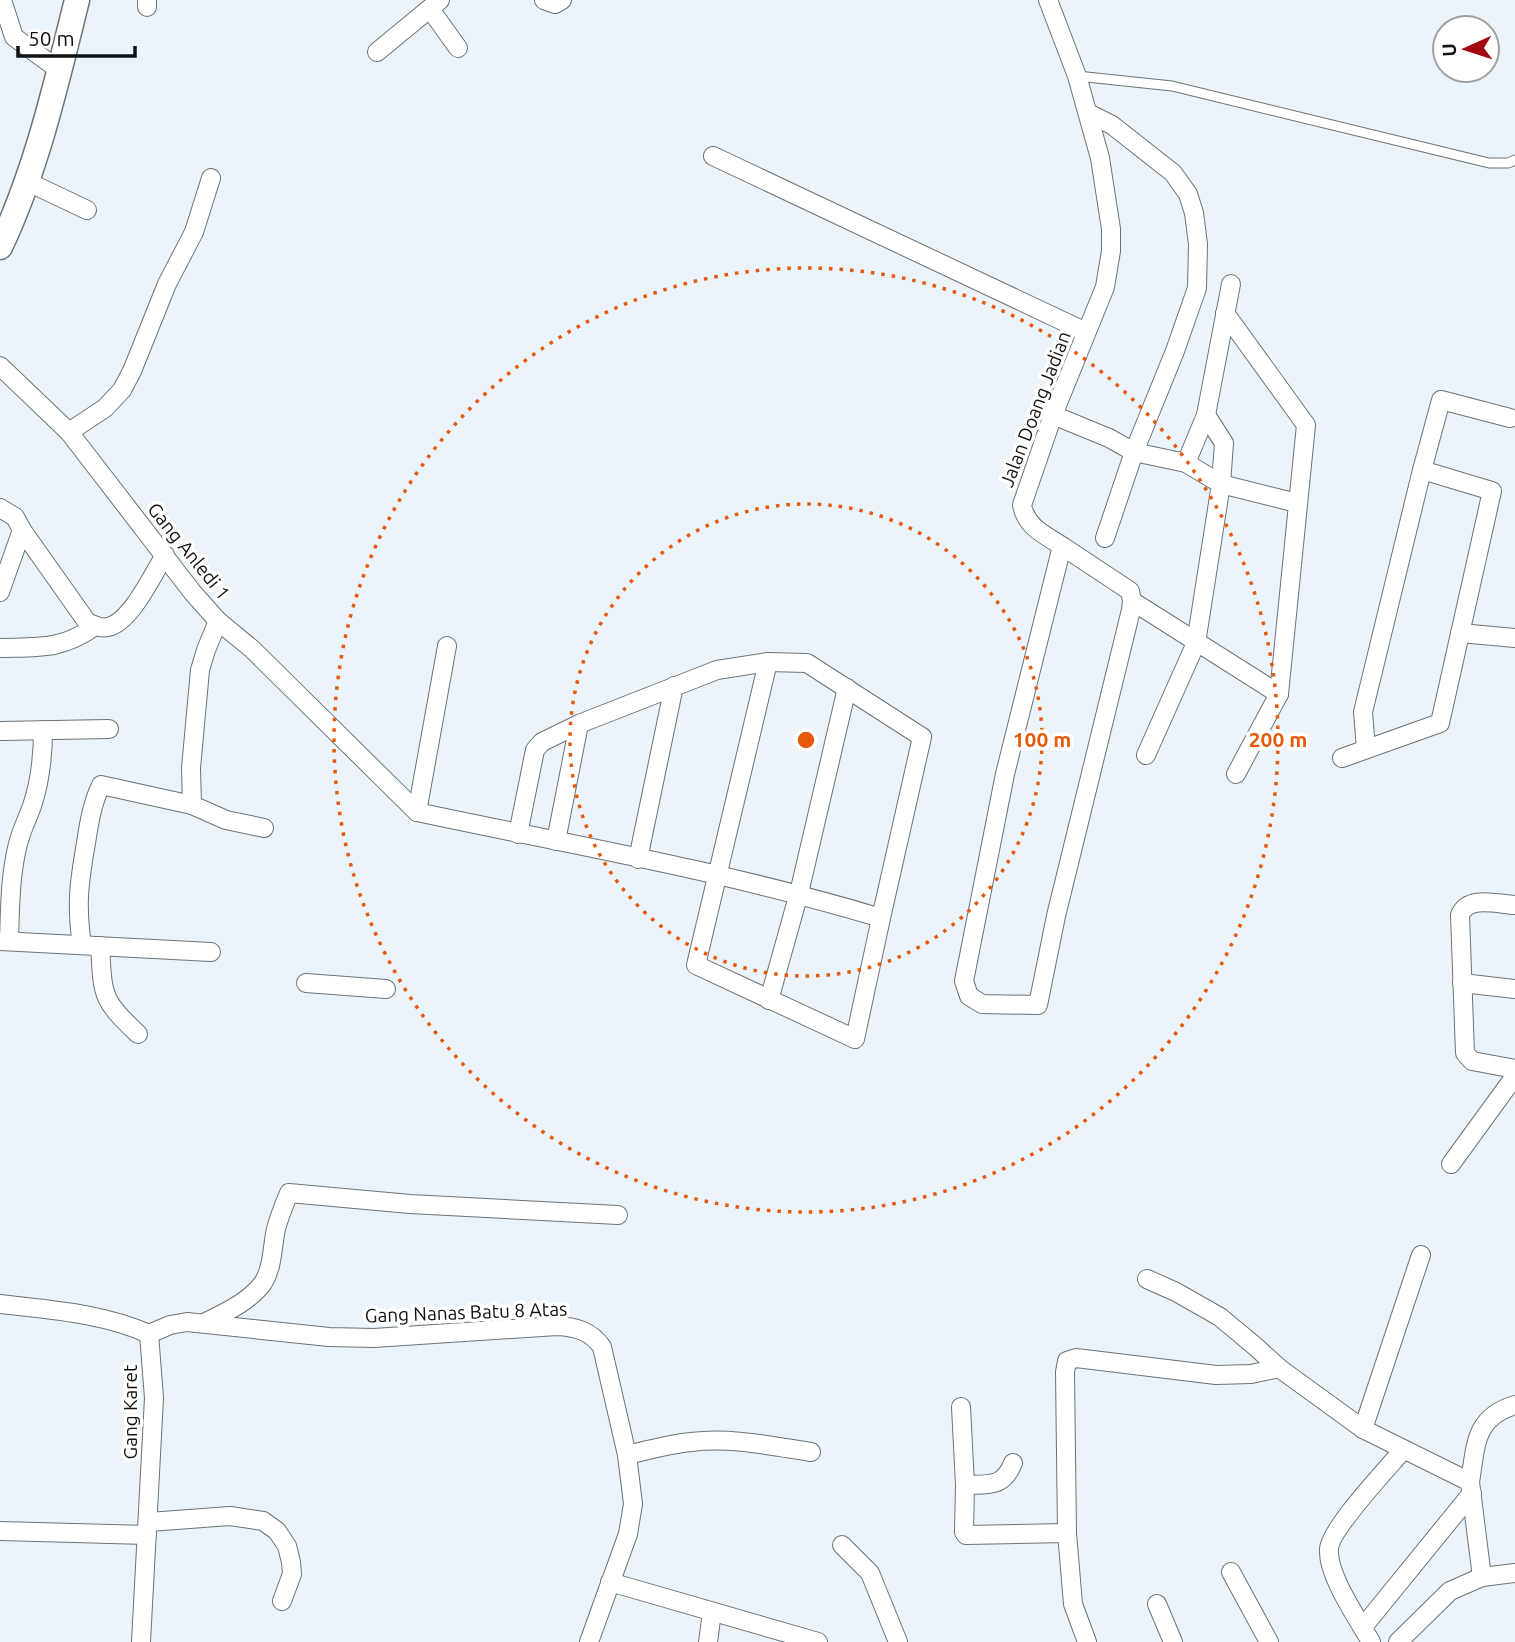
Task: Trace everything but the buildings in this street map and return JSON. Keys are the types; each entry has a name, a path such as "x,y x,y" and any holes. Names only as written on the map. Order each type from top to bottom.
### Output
{"street":[{"path":"2,0 7,39 59,70"},
{"path":"0,247 12,221 46,124 77,0"},
{"path":"544,0 555,4 562,0"},
{"name":"Jalan Doang Jadian","path":"1048,0 1077,76 1100,158 1111,229 1111,251 1105,287 1053,415 1022,505 1026,520 1122,584 1130,591 1132,601 1279,694"},
{"path":"377,52 435,4 458,48"},
{"path":"1088,113 1112,125 1173,173 1188,194 1194,213 1198,244 1197,288 1134,452 1105,538"},
{"path":"713,156 1086,332"},
{"path":"69,432 105,408 140,374 167,284 194,232 211,178"},
{"path":"26,181 87,210"},
{"path":"1186,463 1206,415 1231,284"},
{"path":"1225,313 1306,425 1279,694 1236,774"},
{"name":"Gang Anledi 1","path":"0,366 69,432 193,593 218,621 252,649 417,812"},
{"path":"1366,749 1363,712 1441,400 1510,418"},
{"path":"1053,415 1109,438 1134,452 1186,463 1221,484 1297,503"},
{"path":"1146,755 1196,643 1221,484 1224,443 1206,415"},
{"path":"1342,758 1440,723 1492,491 1422,470"},
{"path":"0,508 15,517 87,622 95,626 111,627 121,620 165,555"},
{"path":"0,592 22,530"},
{"path":"1062,546 1004,774 964,981 969,996 982,1004 1038,1005 1056,916 1132,601"},
{"path":"192,804 191,768 200,670 218,621"},
{"path":"0,648 43,647 69,642 95,626"},
{"path":"1460,633 1515,638"},
{"path":"447,646 417,812 799,893 881,918"},
{"path":"518,834 535,750 542,742 579,724 717,670 768,662 807,663 922,737 855,1039 696,965 768,662"},
{"path":"638,859 674,686"},
{"path":"769,999 799,893 847,688"},
{"path":"556,841 579,724"},
{"path":"0,731 109,729"},
{"path":"43,730 43,748 32,807 17,845 5,941 211,952"},
{"path":"138,1034 108,1004 102,976 78,919 79,879 93,801 101,785 192,804 226,820 264,828"},
{"path":"1515,905 1473,902 1464,907 1460,915 1466,1056 1472,1061 1515,1069"},
{"path":"306,983 386,989"},
{"path":"1462,984 1515,989"},
{"path":"1451,1164 1515,1076"},
{"path":"204,1323 252,1295 264,1282 271,1263 276,1228 289,1193 410,1204 618,1215"},
{"path":"1363,1429 1421,1255"},
{"path":"1147,1279 1220,1317 1279,1368 1363,1429 1471,1488"},
{"path":"0,1304 89,1315 123,1323 149,1334"},
{"name":"Gang Nanas Batu 8 Atas","path":"149,1334 170,1325 187,1322 329,1337 374,1338 558,1326 575,1327 596,1338 602,1347 627,1455 633,1504 628,1534 589,1642"},
{"name":"Gang Karet","path":"141,1642 154,1398 149,1334"},
{"path":"1087,1642 1073,1604 1067,1533 1065,1371 1068,1361 1076,1358 1216,1376 1251,1374 1279,1368"},
{"path":"1482,1577 1471,1488 1480,1430 1494,1413 1515,1405"},
{"path":"961,1407 966,1535 1067,1533"},
{"path":"627,1455 692,1442 716,1441 754,1443 811,1452"},
{"path":"1403,1450 1338,1528 1328,1551 1336,1579 1367,1635 1471,1488"},
{"path":"965,1485 997,1483 1006,1478 1013,1463"},
{"path":"0,1531 148,1528 230,1516 263,1521 276,1531 287,1546 292,1562 292,1574 282,1601"},
{"path":"842,1545 870,1573 898,1642"},
{"path":"1231,1572 1269,1642"},
{"path":"1398,1642 1446,1593 1482,1577 1515,1573"},
{"path":"610,1582 818,1642"},
{"path":"1157,1604 1173,1642"},
{"path":"708,1642 712,1612"}],"lane":[{"path":"1077,76 1172,86 1489,163 1508,163 1515,160"}]}
